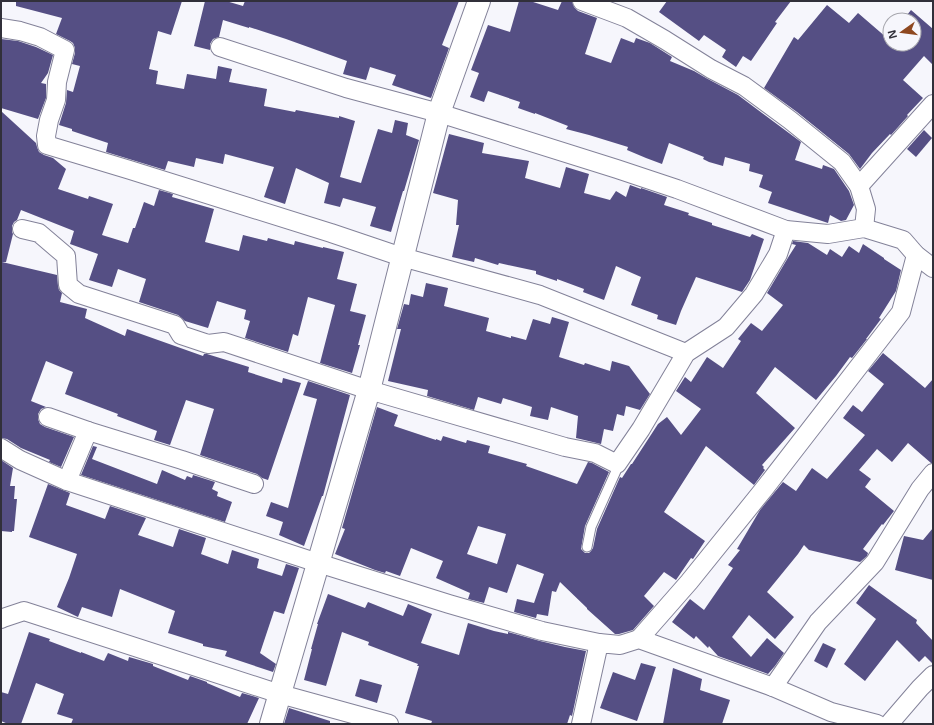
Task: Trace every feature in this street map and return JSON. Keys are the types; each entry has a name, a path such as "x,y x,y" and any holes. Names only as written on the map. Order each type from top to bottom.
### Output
{"street":[{"path":"271,724 369,390 439,113 479,1"},
{"path":"582,1 627,18 711,69 744,86 790,120 842,162 859,186 866,209 864,228"},
{"path":"1,28 20,31 40,37 65,50 57,82 56,100 49,120 46,136 47,145 324,231 402,257 540,295 686,353"},
{"path":"220,47 346,88 439,113 677,188 786,230 828,234 864,228 903,240 916,255 933,268"},
{"path":"859,186 933,104"},
{"path":"22,229 39,233 66,256 68,285 79,294 175,325 181,335 208,344 224,342 369,390 565,448 595,454 617,464 641,429 686,353 726,328 754,294 778,254 786,230"},
{"path":"1,448 20,460 67,481 318,563 449,604 535,628 599,643 620,645 639,639 689,582 764,489 901,312 916,255"},
{"path":"48,417 254,484"},
{"path":"67,481 88,431"},
{"path":"773,687 818,622 875,562 920,489 933,473"},
{"path":"1,619 24,611 280,694 389,724"},
{"path":"639,639 773,687 831,712 877,724"},
{"path":"581,724 599,643"},
{"path":"889,724 933,675"}],"lane":[{"path":"587,547 591,528 616,471 617,464"}],"building":[{"path":"16,1 182,1 171,35 158,31 149,69 158,71 156,84 184,89 187,74 216,79 218,66 232,69 229,82 267,89 264,106 339,118 339,116 355,121 340,177 361,183 378,129 392,133 395,120 408,123 406,135 419,140 391,232 370,226 376,207 343,198 340,207 324,203 329,183 296,168 285,204 264,197 274,167 225,154 223,164 196,158 194,167 168,161 165,170 106,152 108,143 59,125 66,103 67,90 73,92 80,66 72,64 75,48 73,43 56,34 62,18 16,6"},
{"path":"205,1 226,1 243,6 245,1 459,1 442,45 449,48 431,98 392,85 396,75 370,67 366,80 343,74 347,61 286,39 223,20 219,37 213,39 210,44 210,50 194,46"},
{"path":"519,1 530,1 558,10 562,1 572,1 574,7 578,11 597,18 585,54 611,63 621,38 634,43 636,38 650,43 672,57 670,61 694,71 738,95 801,142 795,160 822,169 823,165 834,169 849,191 854,205 846,220 841,221 830,215 828,223 768,203 772,192 759,187 763,175 749,171 750,164 725,157 723,166 709,162 703,159 704,157 669,143 662,164 627,150 628,147 566,129 568,126 518,108 520,102 488,91 484,102 470,97 479,73 471,70 488,25 510,32"},
{"path":"667,1 791,1 775,22 777,23 751,61 743,56 736,67 722,57 726,50 704,35 699,41 659,12"},
{"path":"827,5 849,23 858,13 882,34 882,52 922,52 922,20 933,29 933,65 924,56 903,80 923,98 891,135 890,134 872,153 860,169 849,154 797,112 764,88 794,37 798,40"},
{"path":"1,39 18,41 53,55 48,73 41,83 46,84 46,98 38,119 1,108"},
{"path":"1,111 36,143 39,152 53,158 66,169 58,189 88,199 89,196 113,204 102,235 128,243 144,202 154,206 159,190 173,194 172,197 214,209 205,242 239,251 243,235 267,241 268,238 294,245 295,241 344,252 337,279 357,284 350,311 366,315 358,345 360,345 352,373 320,363 335,305 308,297 298,336 293,334 288,352 245,338 250,321 244,319 246,310 217,301 208,328 185,321 178,315 139,302 146,279 118,269 112,287 89,280 98,254 70,244 74,231 21,210 17,220 12,226 13,234 6,262 2,262 57,275 59,290 62,293 60,302 87,309 85,318 125,336 127,329 203,356 204,354 207,354 249,367 248,372 282,383 283,378 301,383 268,480 257,474 200,455 214,409 186,400 170,445 154,440 157,431 117,416 118,414 65,394 73,372 46,361 31,401 46,407 41,409 38,414 40,424 74,437 61,467 49,462 50,460 21,448 7,439 1,438"},
{"path":"924,130 932,138 916,157 907,149"},
{"path":"449,134 484,143 482,153 529,161 525,178 560,188 566,167 589,174 584,193 610,200 616,191 626,197 630,185 667,197 664,205 689,213 688,215 712,223 712,225 750,237 752,234 764,239 750,280 742,292 696,277 676,325 657,319 658,315 631,305 641,277 616,266 604,300 583,292 584,289 557,279 557,281 536,274 536,271 499,263 498,265 475,258 474,262 452,257 459,225 456,225 458,200 433,193"},
{"path":"793,241 808,243 827,255 830,249 842,257 849,246 859,253 863,244 901,270 896,291 879,318 881,319 867,339 852,358 850,357 816,400 775,367 756,393 795,428 762,465 765,470 754,485 706,446 664,512 705,541 676,580 664,572 644,596 654,606 633,630 615,634 560,582 556,592 552,591 548,616 537,614 536,618 514,612 517,599 534,603 544,574 517,564 507,593 489,587 484,603 468,599 470,593 436,578 443,561 411,548 400,576 386,571 385,573 375,570 335,554 345,529 342,528 377,407 398,415 394,426 436,440 441,441 443,436 466,443 467,440 490,446 488,453 527,464 526,466 577,484 588,462 609,472 585,526 581,549 585,553 589,553 593,548 597,529 620,477 622,478 658,424 667,417 681,435 701,409 676,391 685,377 691,382 707,357 723,368 741,341 738,339 751,323 762,331 783,305 767,293 796,245 792,244","holes":["478,526 506,534 497,564 467,554"]},
{"path":"426,283 448,288 444,306 489,318 486,331 511,338 511,336 526,340 533,319 550,324 552,317 569,322 559,357 610,371 612,361 629,366 650,394 640,410 626,406 624,416 617,414 613,431 604,429 601,444 576,438 578,416 551,407 548,420 530,416 532,407 503,398 501,404 478,397 474,410 427,396 428,390 388,381 401,329 397,329 404,304 409,305 411,294 423,297"},
{"path":"883,353 925,388 933,379 933,463 931,463 908,443 892,462 877,449 859,470 871,479 865,487 894,511 863,549 868,553 867,556 860,562 809,550 804,545 767,592 794,617 775,639 749,615 732,637 751,657 767,638 784,653 775,666 768,674 718,656 709,646 708,648 696,636 694,639 672,622 690,599 704,610 733,568 728,565 740,550 737,549 760,510 783,482 796,491 812,468 827,479 865,435 843,418 853,405 862,412 884,384 868,371"},
{"path":"308,381 350,395 323,496 304,546 279,535 283,522 266,516 271,502 288,508 317,399 303,395"},
{"path":"93,446 97,447 92,459 157,484 162,470 185,480 187,476 192,478 193,475 215,482 212,489 218,492 217,496 232,502 225,522 81,475"},
{"path":"1,460 13,468 10,486 15,486 14,499 17,499 14,531 12,532 1,531"},
{"path":"48,484 70,493 66,505 105,519 110,506 146,518 138,535 173,547 179,529 206,538 201,554 228,564 232,550 259,559 257,568 282,576 286,564 299,568 284,614 274,611 260,653 276,664 273,672 225,656 227,651 203,646 203,644 168,633 175,611 120,589 112,617 82,607 78,617 57,607 77,554 29,537"},
{"path":"933,528 933,580 895,570 904,536 923,540"},
{"path":"869,585 917,620 916,623 933,641 933,664 925,656 919,662 897,640 865,681 844,664 876,619 856,603"},
{"path":"328,594 365,608 368,602 403,616 408,604 432,614 421,643 459,655 468,623 494,631 508,634 508,632 586,651 572,716 570,715 567,724 431,724 432,721 405,713 419,666 417,666 418,664 368,645 369,642 342,632 326,686 304,680 317,624"},
{"path":"29,632 104,661 108,653 128,661 129,657 153,664 153,666 188,680 190,676 207,682 240,697 242,693 259,698 247,724 71,724 73,719 57,714 64,694 36,683 21,724 8,724 1,721 1,692 8,694"},
{"path":"823,643 836,649 827,668 814,661"},
{"path":"641,663 656,667 637,721 600,708 613,672 635,680"},
{"path":"673,668 702,679 700,690 730,700 722,724 663,724"},
{"path":"360,679 382,685 377,703 355,696"},
{"path":"289,708 330,721 330,724 284,724"}]}
